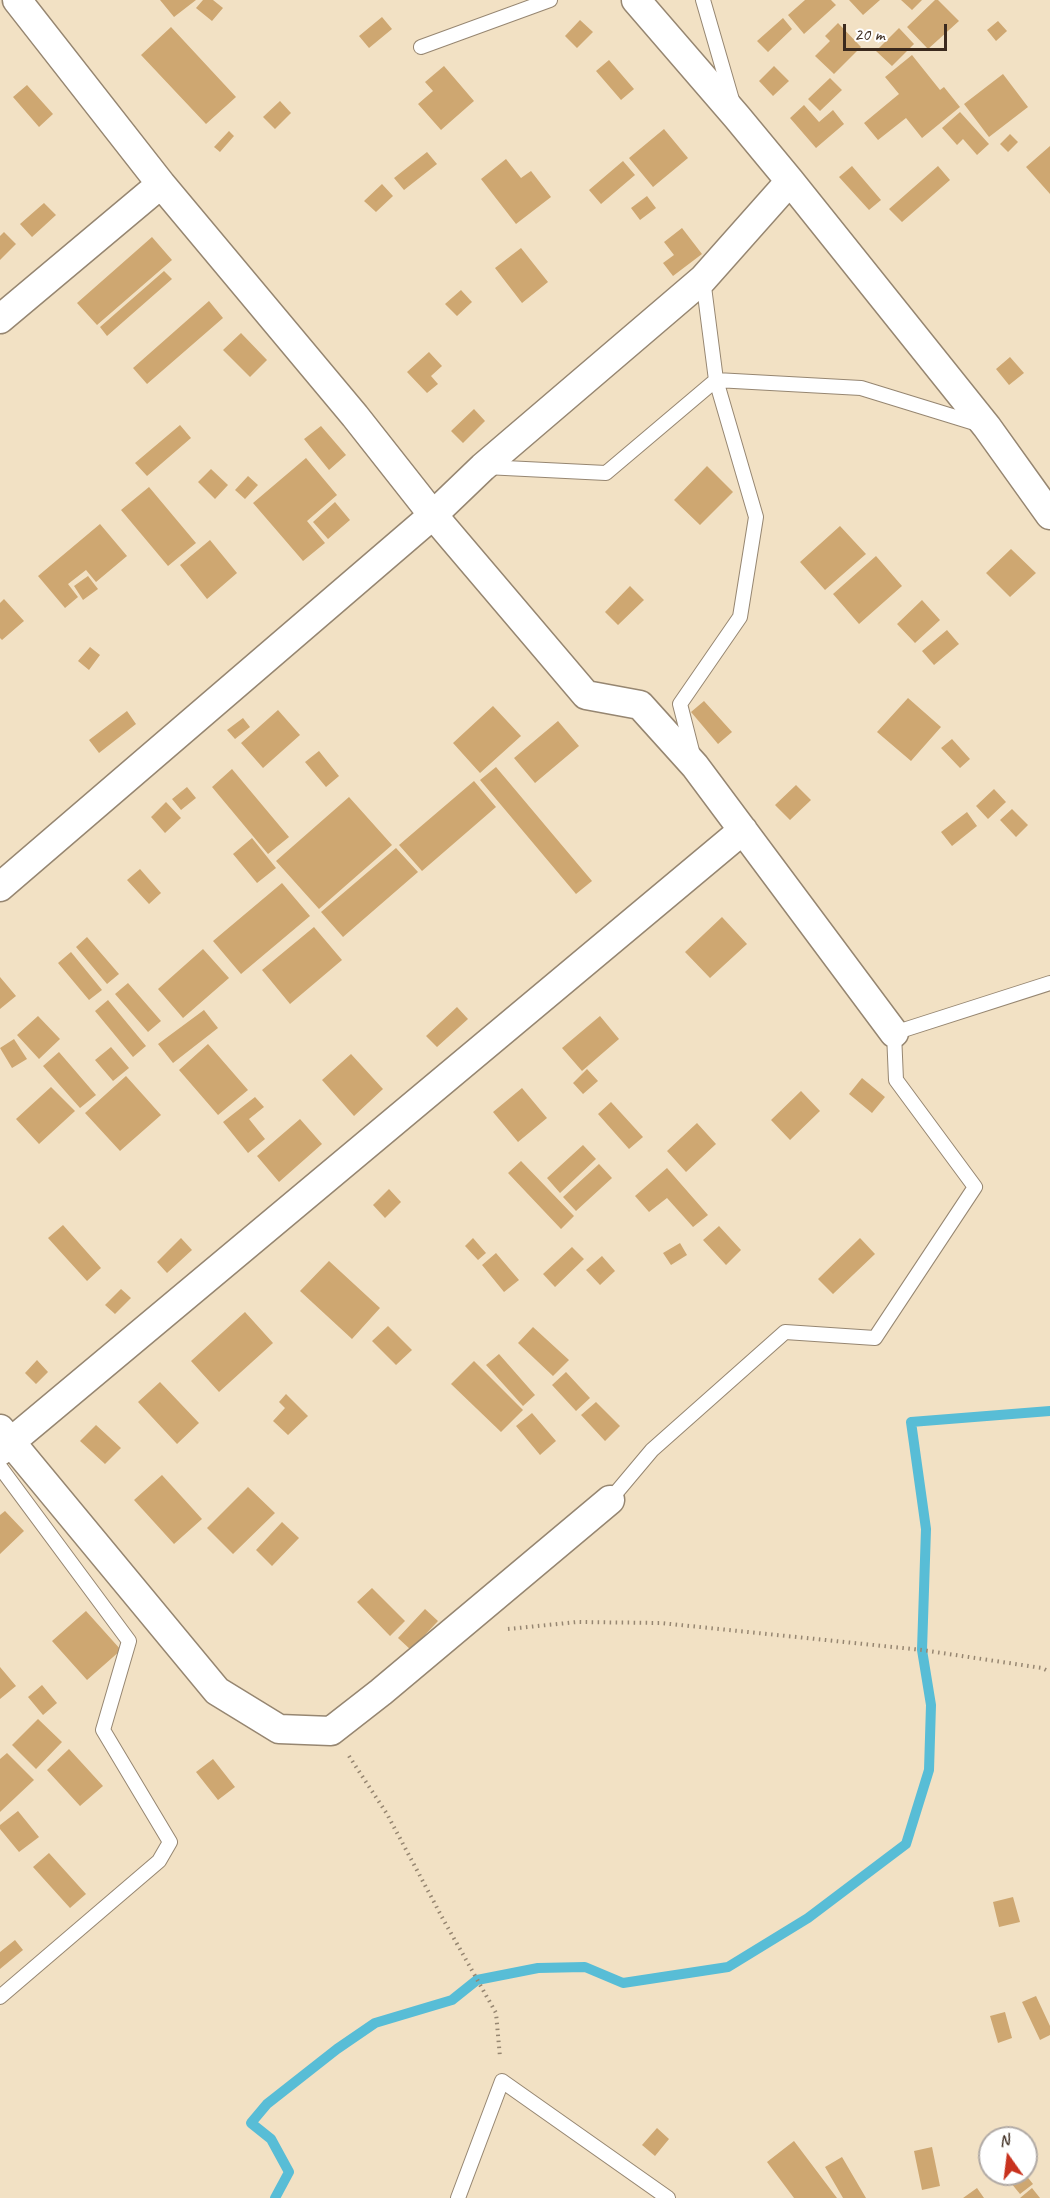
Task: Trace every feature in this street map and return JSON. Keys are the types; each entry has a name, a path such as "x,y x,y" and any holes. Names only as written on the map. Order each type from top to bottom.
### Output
{"street":[{"path":"17,0 161,184 433,514 586,695 640,705 695,766 894,1033"},
{"path":"636,0 790,181 987,427 1050,515"},
{"path":"0,887 703,279 790,181"},
{"path":"0,319 161,184"},
{"path":"610,1500 381,1692 331,1731 279,1729 217,1691 3,1447 743,830"}],"lane":[{"path":"421,47 550,0"},
{"path":"703,0 737,117"},
{"path":"695,766 680,704 740,617 756,517 716,380 703,279"},
{"path":"483,467 606,473 716,380 861,388 987,427"},
{"path":"610,1500 652,1450 785,1332 875,1338 975,1187 896,1080 894,1033 1050,983"},
{"path":"0,1997 159,1861 170,1842 103,1730 129,1641 3,1447"},
{"path":"458,2198 502,2081 668,2198"}],"path":[{"path":"450,1634 577,1622 662,1623 922,1650 1042,1668 1050,1672"},
{"path":"331,1731 387,1814 496,2013 502,2081"}],"building":[{"path":"160,0 196,0 174,17"},
{"path":"203,0 213,0 223,8 212,21 196,8"},
{"path":"805,0 831,0 836,5 804,34 788,15"},
{"path":"849,0 880,0 863,15"},
{"path":"901,0 922,0 912,10"},
{"path":"935,0 938,0 959,21 928,49 907,27"},
{"path":"382,17 392,29 369,48 359,36"},
{"path":"783,18 792,29 768,52 757,41"},
{"path":"580,20 593,32 577,48 565,36"},
{"path":"998,21 1007,31 996,41 987,30"},
{"path":"838,23 861,47 834,74 815,56 830,41 825,36"},
{"path":"171,27 236,97 206,124 141,55"},
{"path":"899,28 914,44 892,66 876,51"},
{"path":"912,55 940,90 944,87 960,107 922,138 906,118 878,140 864,123 899,94 885,77"},
{"path":"609,60 634,89 621,100 596,71"},
{"path":"444,66 474,101 441,130 418,104 433,91 425,82"},
{"path":"774,66 789,81 773,96 759,81"},
{"path":"1003,74 1028,107 989,137 964,104"},
{"path":"830,78 842,90 820,111 808,99"},
{"path":"27,85 53,114 39,127 13,97"},
{"path":"280,101 291,113 275,129 263,117"},
{"path":"804,105 819,122 833,110 844,124 816,148 790,118"},
{"path":"960,112 989,144 977,155 963,139 957,145 942,128"},
{"path":"664,129 688,158 653,187 629,158"},
{"path":"229,131 234,136 220,152 214,147"},
{"path":"1010,134 1018,142 1008,152 1000,144"},
{"path":"1050,146 1050,194 1026,167"},
{"path":"427,152 437,164 404,190 394,178"},
{"path":"506,159 521,178 531,171 551,197 516,224 481,179"},
{"path":"623,161 635,175 601,204 589,190"},
{"path":"852,166 881,200 869,210 839,177"},
{"path":"938,166 950,180 902,222 889,209"},
{"path":"382,184 393,196 376,212 364,201"},
{"path":"647,196 656,208 640,220 631,208"},
{"path":"44,203 56,215 32,237 20,224"},
{"path":"682,228 702,254 673,276 663,263 674,255 664,242"},
{"path":"4,232 16,244 0,260 0,236"},
{"path":"152,237 172,260 97,325 77,303"},
{"path":"521,248 548,282 522,303 495,268"},
{"path":"164,271 172,279 107,336 100,327"},
{"path":"461,290 472,302 457,316 445,304"},
{"path":"209,301 223,318 147,384 133,368"},
{"path":"241,333 267,360 250,377 223,350"},
{"path":"429,352 442,366 431,376 438,384 427,393 407,372"},
{"path":"1010,357 1024,373 1009,385 996,369"},
{"path":"474,409 485,421 463,443 451,431"},
{"path":"180,425 191,438 147,476 135,463"},
{"path":"321,426 346,455 329,470 304,439"},
{"path":"306,458 337,495 307,521 325,543 303,561 253,503"},
{"path":"707,466 733,492 700,525 674,500"},
{"path":"211,469 228,485 215,499 198,482"},
{"path":"248,476 258,485 245,499 235,490"},
{"path":"149,487 196,543 168,566 121,510"},
{"path":"335,502 350,520 328,539 313,522"},
{"path":"100,524 127,556 96,582 86,570 68,584 78,597 65,608 38,576"},
{"path":"840,526 866,554 825,590 800,562"},
{"path":"210,540 237,573 207,599 180,565"},
{"path":"1011,549 1036,573 1010,597 986,573"},
{"path":"876,556 902,586 859,624 833,594"},
{"path":"88,576 98,589 83,600 74,586"},
{"path":"630,586 644,600 618,625 605,612"},
{"path":"4,599 24,621 2,640 0,638 0,603"},
{"path":"922,600 940,620 915,643 897,624"},
{"path":"947,630 959,644 934,665 922,651"},
{"path":"90,647 100,655 89,670 78,661"},
{"path":"908,698 941,727 911,761 877,732"},
{"path":"704,701 732,732 718,744 691,712"},
{"path":"493,706 521,736 480,773 453,743"},
{"path":"278,710 300,735 263,768 241,743"},
{"path":"127,711 136,724 99,753 89,740"},
{"path":"243,718 250,727 235,739 227,730"},
{"path":"558,721 579,746 535,783 514,758"},
{"path":"952,739 970,759 960,768 941,748"},
{"path":"319,751 339,776 326,787 305,762"},
{"path":"496,767 592,881 576,894 480,780"},
{"path":"232,769 289,837 268,854 212,787"},
{"path":"474,781 496,807 422,871 399,845"},
{"path":"796,785 811,800 790,820 775,805"},
{"path":"187,787 196,798 181,810 172,799"},
{"path":"994,789 1006,802 988,819 976,806"},
{"path":"349,797 392,845 319,909 276,861"},
{"path":"166,802 181,818 165,833 151,817"},
{"path":"1012,809 1028,825 1016,837 1000,820"},
{"path":"967,812 977,826 952,846 941,832"},
{"path":"252,838 276,868 257,883 233,854"},
{"path":"396,848 418,872 343,937 321,912"},
{"path":"140,869 161,893 149,904 127,880"},
{"path":"282,883 310,916 241,974 213,941"},
{"path":"722,917 747,944 710,978 685,952"},
{"path":"314,927 342,960 290,1004 262,970"},
{"path":"87,937 119,974 107,984 76,947"},
{"path":"203,949 229,978 183,1018 158,989"},
{"path":"71,952 102,990 89,1000 58,963"},
{"path":"0,977 16,996 0,1009"},
{"path":"128,983 161,1021 148,1032 115,994"},
{"path":"108,1000 146,1046 133,1057 95,1011"},
{"path":"457,1007 468,1019 437,1047 426,1036"},
{"path":"204,1010 218,1028 173,1063 158,1044"},
{"path":"38,1016 60,1039 39,1059 17,1035"},
{"path":"600,1016 619,1039 582,1071 562,1048"},
{"path":"14,1039 27,1059 12,1068 0,1048"},
{"path":"208,1044 248,1090 218,1115 179,1070"},
{"path":"111,1047 129,1068 113,1081 95,1060"},
{"path":"59,1052 96,1095 80,1108 43,1066"},
{"path":"351,1054 383,1089 354,1116 322,1080"},
{"path":"587,1069 598,1081 583,1094 573,1083"},
{"path":"126,1076 161,1115 120,1151 85,1113"},
{"path":"862,1078 885,1097 872,1113 849,1094"},
{"path":"51,1087 75,1111 39,1144 16,1119"},
{"path":"522,1088 547,1118 518,1142 493,1112"},
{"path":"801,1091 820,1111 790,1140 771,1120"},
{"path":"255,1097 264,1107 249,1119 265,1139 248,1153 223,1122"},
{"path":"611,1102 643,1137 629,1149 598,1114"},
{"path":"300,1119 322,1144 279,1182 257,1156"},
{"path":"697,1123 716,1144 686,1172 667,1151"},
{"path":"583,1145 596,1159 560,1193 547,1178"},
{"path":"521,1161 574,1216 561,1229 508,1173"},
{"path":"599,1164 612,1178 576,1211 563,1197"},
{"path":"667,1168 708,1215 693,1227 667,1198 649,1212 635,1196"},
{"path":"389,1189 401,1202 385,1218 373,1205"},
{"path":"63,1225 101,1268 87,1281 48,1238"},
{"path":"719,1226 741,1250 726,1265 703,1240"},
{"path":"181,1238 192,1250 167,1273 157,1262"},
{"path":"473,1238 486,1253 478,1260 465,1246"},
{"path":"860,1238 875,1254 833,1294 818,1279"},
{"path":"680,1243 687,1255 671,1265 663,1253"},
{"path":"572,1247 584,1259 555,1287 543,1274"},
{"path":"496,1253 519,1280 504,1292 482,1265"},
{"path":"602,1256 615,1271 600,1285 586,1270"},
{"path":"329,1261 380,1308 352,1339 300,1291"},
{"path":"121,1289 131,1298 115,1314 105,1305"},
{"path":"245,1312 273,1343 219,1392 191,1361"},
{"path":"388,1326 412,1350 396,1365 372,1341"},
{"path":"533,1327 569,1360 553,1376 518,1343"},
{"path":"499,1354 535,1395 523,1406 486,1365"},
{"path":"37,1360 48,1372 36,1384 25,1373"},
{"path":"474,1361 523,1410 501,1432 451,1384"},
{"path":"566,1372 590,1398 576,1411 552,1385"},
{"path":"160,1382 199,1423 177,1444 138,1402"},
{"path":"286,1394 308,1416 288,1435 273,1421 285,1408 279,1402"},
{"path":"596,1402 620,1426 605,1441 581,1415"},
{"path":"532,1413 556,1441 540,1455 516,1426"},
{"path":"96,1425 121,1448 105,1464 80,1441"},
{"path":"162,1475 202,1519 174,1544 134,1500"},
{"path":"248,1487 275,1513 233,1554 207,1528"},
{"path":"5,1511 24,1531 0,1554 0,1515"},
{"path":"282,1522 299,1538 272,1566 256,1550"},
{"path":"372,1588 405,1621 390,1636 357,1602"},
{"path":"425,1609 438,1621 411,1650 398,1638"},
{"path":"86,1611 121,1650 87,1680 52,1641"},
{"path":"0,1667 16,1686 0,1699"},
{"path":"42,1685 57,1703 43,1715 28,1697"},
{"path":"38,1719 62,1742 36,1769 12,1745"},
{"path":"69,1749 103,1786 80,1806 47,1770"},
{"path":"7,1753 34,1780 0,1812 0,1759"},
{"path":"213,1759 235,1787 218,1800 196,1772"},
{"path":"18,1811 39,1837 19,1852 0,1829 0,1825"},
{"path":"49,1853 86,1894 70,1908 33,1867"},
{"path":"1013,1897 1020,1922 999,1927 993,1902"},
{"path":"15,1940 23,1950 0,1969 0,1952"},
{"path":"1036,1996 1050,2026 1050,2035 1040,2040 1022,2002"},
{"path":"1005,2012 1012,2038 998,2043 990,2016"},
{"path":"657,2128 669,2139 655,2156 642,2145"},
{"path":"794,2141 837,2198 794,2198 767,2162"},
{"path":"932,2147 940,2186 922,2190 914,2151"},
{"path":"842,2157 866,2198 843,2198 825,2167"},
{"path":"1013,2186 1030,2186 1020,2194"},
{"path":"977,2188 984,2198 963,2198"},
{"path":"1032,2188 1040,2198 1020,2198"}],"waterway":[{"path":"275,2198 289,2172 271,2139 251,2123 267,2104 337,2049 375,2023 452,2000 477,1980 538,1968 585,1967 623,1983 728,1967 808,1918 906,1844 929,1770 931,1705 922,1650 926,1529 911,1422 1050,1411"}]}
